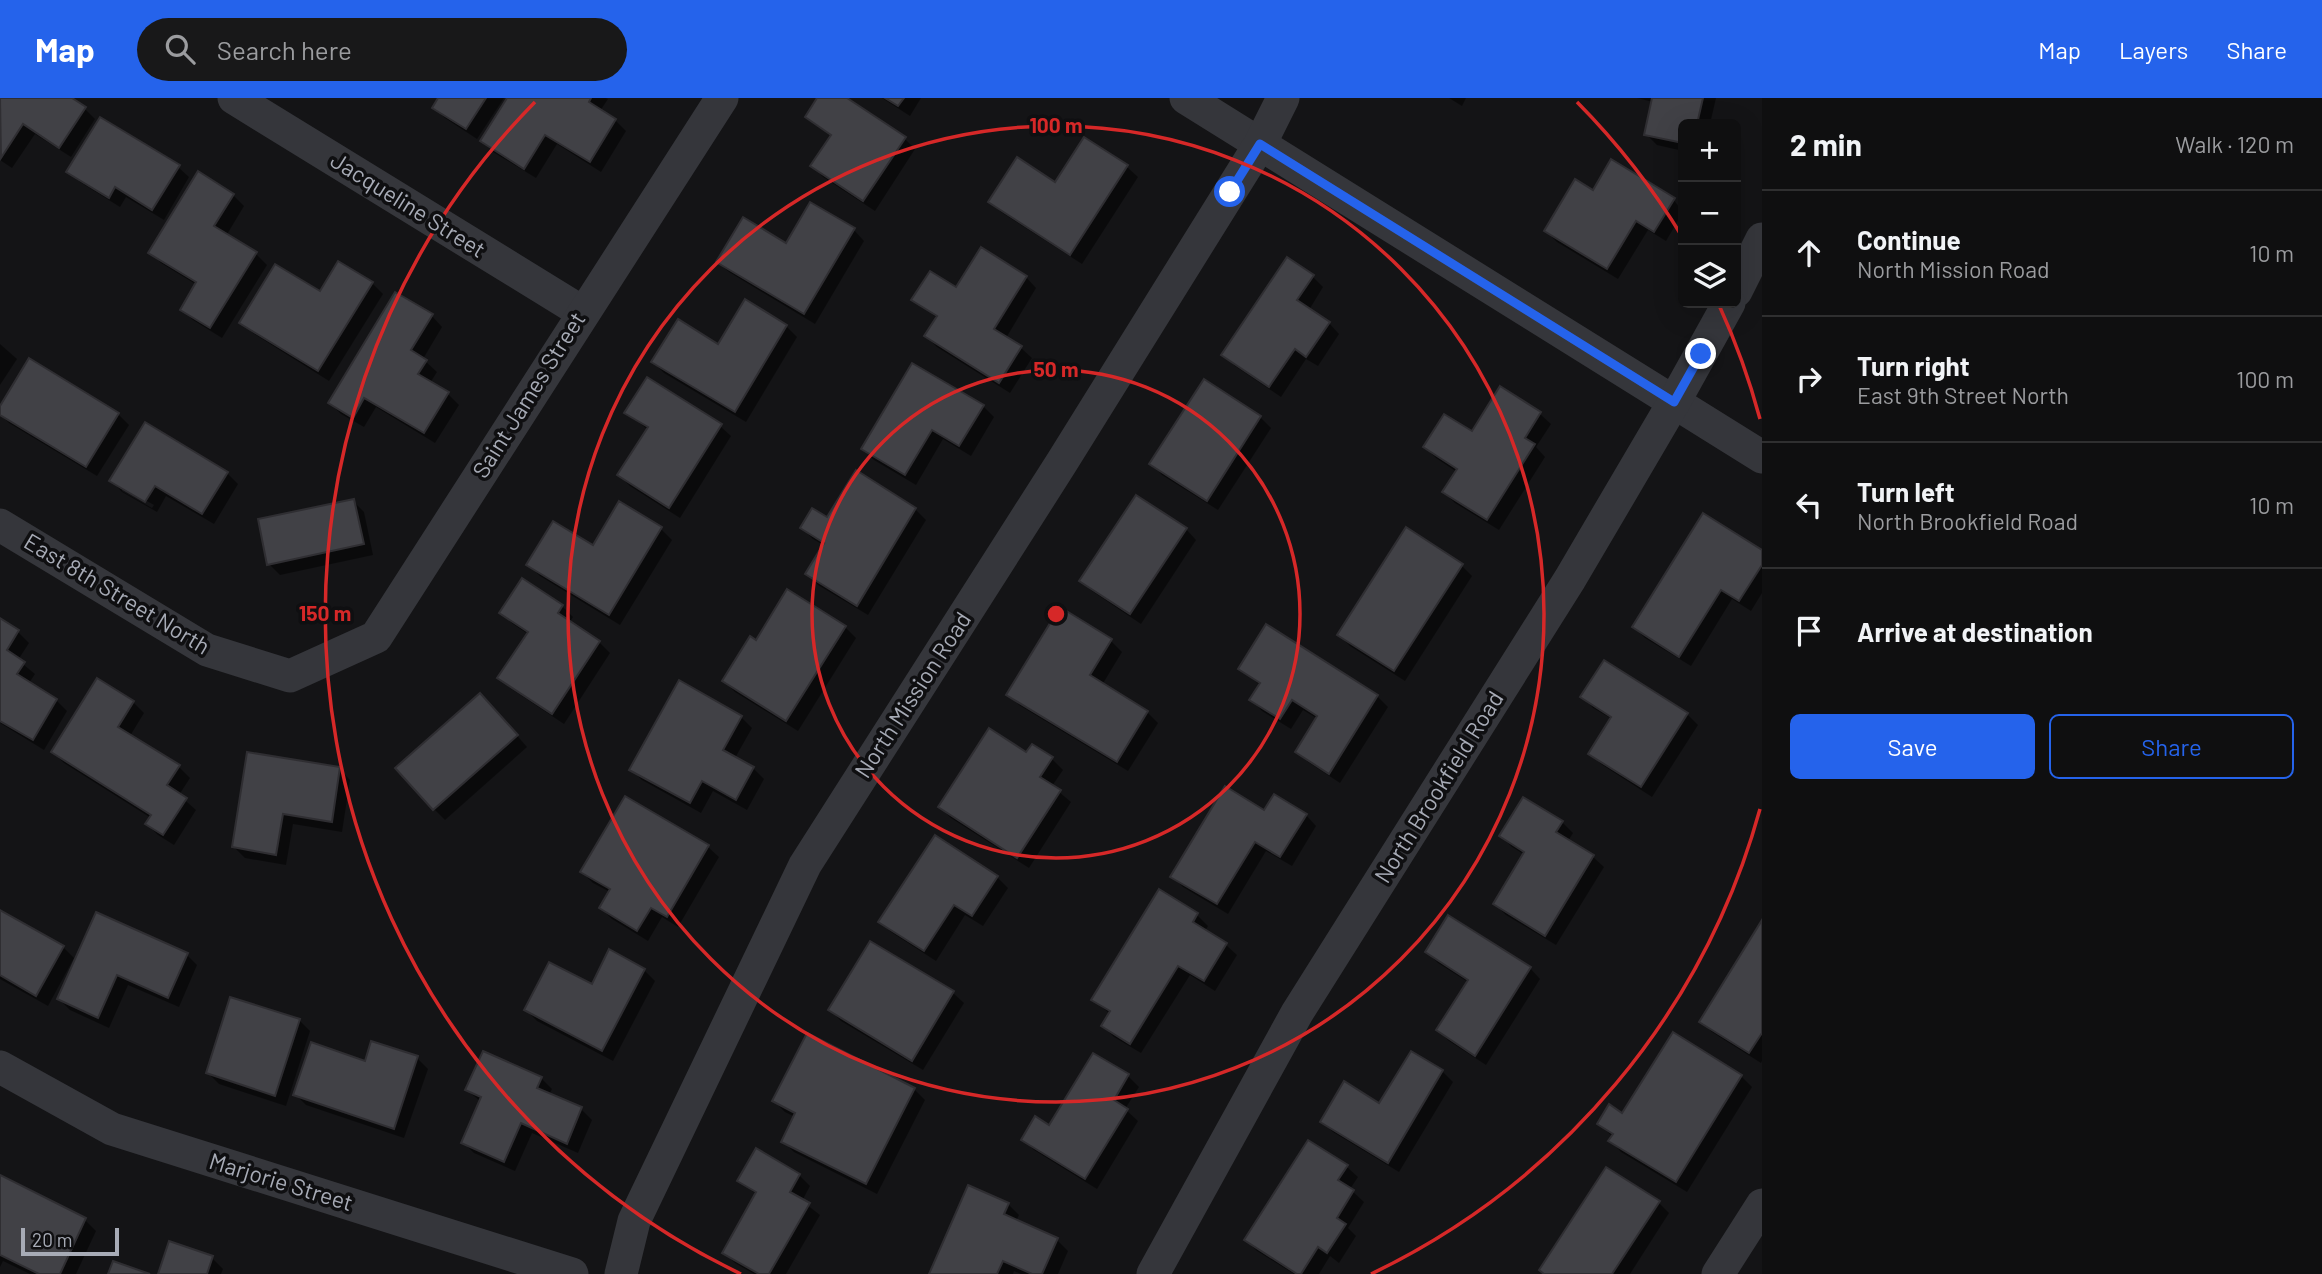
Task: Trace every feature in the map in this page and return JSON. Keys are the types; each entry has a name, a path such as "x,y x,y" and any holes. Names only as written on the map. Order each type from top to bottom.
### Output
{"street":[{"name":"Jacqueline Street","path":"234,98 582,312"},
{"name":"Saint James Street","path":"314,665 376,637 582,312 722,98"},
{"path":"1186,98 1762,457"},
{"name":"North Mission Road","path":"621,1274 634,1221 805,866 1260,144 1283,98"},
{"path":"1741,281 1762,239"},
{"name":"North Brookfield Road","path":"1153,1274 1297,1013 1570,579 1726,308"},
{"name":"East 8th Street North","path":"0,525 208,650 290,676 314,665"},
{"name":"Marjorie Street","path":"0,1068 112,1129 572,1274"},
{"path":"1718,1274 1762,1205"}],"building":[{"path":"0,98 72,98 86,107 59,148 23,124 1,158"},
{"path":"438,98 486,98 466,129 432,108"},
{"path":"507,98 591,98 589,102 616,119 590,162 545,135 524,169 480,141"},
{"path":"817,98 847,98 906,137 863,201 810,166 831,135 805,117"},
{"path":"885,98 904,98 898,106"},
{"path":"1652,98 1703,98 1698,119 1678,119 1678,142 1644,135"},
{"path":"100,117 180,165 152,210 115,187 109,198 66,172"},
{"path":"1084,137 1128,165 1070,255 988,202 1017,157 1055,182"},
{"path":"1611,159 1675,198 1654,232 1636,221 1607,269 1544,231 1575,179 1593,190"},
{"path":"198,171 234,194 214,226 257,252 210,328 180,310 196,282 148,253"},
{"path":"810,202 855,228 804,314 716,262 743,217 786,243"},
{"path":"981,247 1027,276 994,329 1022,346 999,383 924,336 937,316 911,300 930,271 956,287"},
{"path":"1287,257 1314,275 1297,300 1330,322 1306,357 1295,349 1269,387 1221,355"},
{"path":"338,261 373,282 318,371 239,323 275,264 320,291"},
{"path":"395,292 433,314 411,350 427,360 418,374 449,392 424,433 364,398 353,418 328,403"},
{"path":"745,299 787,325 735,412 651,362 678,319 718,344"},
{"path":"29,358 119,413 86,467 0,415 0,406"},
{"path":"912,363 984,405 959,446 932,430 905,475 861,449"},
{"path":"647,377 722,424 669,508 617,475 648,427 624,413"},
{"path":"1204,379 1261,416 1207,501 1149,464"},
{"path":"1500,386 1541,412 1525,438 1535,444 1487,520 1442,492 1457,469 1423,447 1444,414 1472,431"},
{"path":"145,422 228,472 202,514 155,486 145,502 109,481"},
{"path":"856,470 916,508 857,606 805,574 824,543 800,528 812,508 827,517"},
{"path":"1136,495 1187,528 1130,614 1079,581"},
{"path":"354,499 364,544 267,565 258,519"},
{"path":"619,501 662,527 609,615 526,565 553,521 593,545"},
{"path":"1703,513 1762,550 1762,565 1739,601 1721,590 1679,657 1632,627"},
{"path":"1406,527 1463,564 1394,671 1337,635"},
{"path":"522,578 563,605 558,613 600,641 552,714 497,678 528,632 499,613"},
{"path":"787,589 846,626 786,721 722,681 750,636 756,640"},
{"path":"1060,607 1112,639 1090,675 1148,711 1117,762 1006,695"},
{"path":"0,618 19,630 7,650 25,662 17,674 57,699 33,740 0,721"},
{"path":"1266,624 1378,695 1329,774 1295,752 1317,716 1292,700 1280,719 1249,700 1260,683 1238,669"},
{"path":"1604,660 1688,713 1641,787 1588,754 1611,717 1580,697"},
{"path":"97,678 134,701 118,727 180,765 167,785 187,798 163,835 145,824 151,815 51,752"},
{"path":"679,680 742,716 723,750 754,767 736,800 702,781 690,803 629,770"},
{"path":"480,693 518,735 433,810 395,768"},
{"path":"989,728 1026,752 1032,744 1053,757 1040,777 1061,790 1017,858 938,807"},
{"path":"247,752 340,767 332,822 283,814 276,855 232,847"},
{"path":"1225,786 1264,810 1274,794 1307,814 1280,857 1255,842 1217,904 1170,877"},
{"path":"625,796 709,845 667,917 651,908 637,931 599,908 610,889 580,872"},
{"path":"1523,797 1563,821 1556,832 1594,855 1545,936 1493,904 1524,852 1499,836"},
{"path":"935,835 998,876 972,916 954,905 924,951 878,922"},
{"path":"1159,889 1198,913 1193,922 1227,943 1204,981 1178,966 1130,1044 1101,1026 1110,1011 1091,1000"},
{"path":"0,910 64,946 36,996 0,975"},
{"path":"96,912 188,953 168,998 117,975 98,1018 57,999"},
{"path":"1448,915 1531,967 1475,1056 1436,1030 1468,980 1425,952"},
{"path":"1762,920 1762,1033 1749,1053 1699,1022"},
{"path":"870,941 954,991 912,1061 828,1010"},
{"path":"609,949 645,969 602,1051 524,1010 549,962 592,984"},
{"path":"230,997 300,1019 275,1096 206,1073"},
{"path":"1673,1032 1742,1075 1676,1182 1608,1141 1613,1134 1597,1124 1609,1104 1622,1113"},
{"path":"807,1033 915,1088 866,1184 781,1142 795,1113 772,1101"},
{"path":"371,1041 418,1056 394,1129 293,1095 311,1042 365,1061"},
{"path":"483,1051 542,1077 537,1088 582,1107 567,1144 521,1123 504,1162 461,1143 481,1097 465,1090"},
{"path":"1411,1051 1443,1070 1388,1163 1320,1122 1344,1081 1379,1103"},
{"path":"1093,1053 1129,1074 1114,1100 1128,1109 1085,1179 1021,1140 1035,1116 1049,1125"},
{"path":"1308,1140 1348,1165 1338,1180 1354,1190 1337,1218 1346,1224 1327,1253 1318,1247 1301,1274 1297,1274 1244,1240"},
{"path":"756,1148 800,1174 790,1192 810,1203 769,1274 759,1274 722,1253 756,1192 737,1181"},
{"path":"1606,1167 1660,1201 1612,1274 1544,1274 1539,1270"},
{"path":"0,1175 86,1218 60,1274 39,1274 0,1255"},
{"path":"968,1185 1009,1203 1004,1214 1058,1238 1042,1274 1032,1274 1003,1261 997,1274 929,1274"},
{"path":"169,1241 213,1256 207,1274 158,1274"},
{"path":"113,1261 150,1274 108,1274"}],"route":[{"path":"1230,192 1260,144 1674,402 1701,354"}]}
